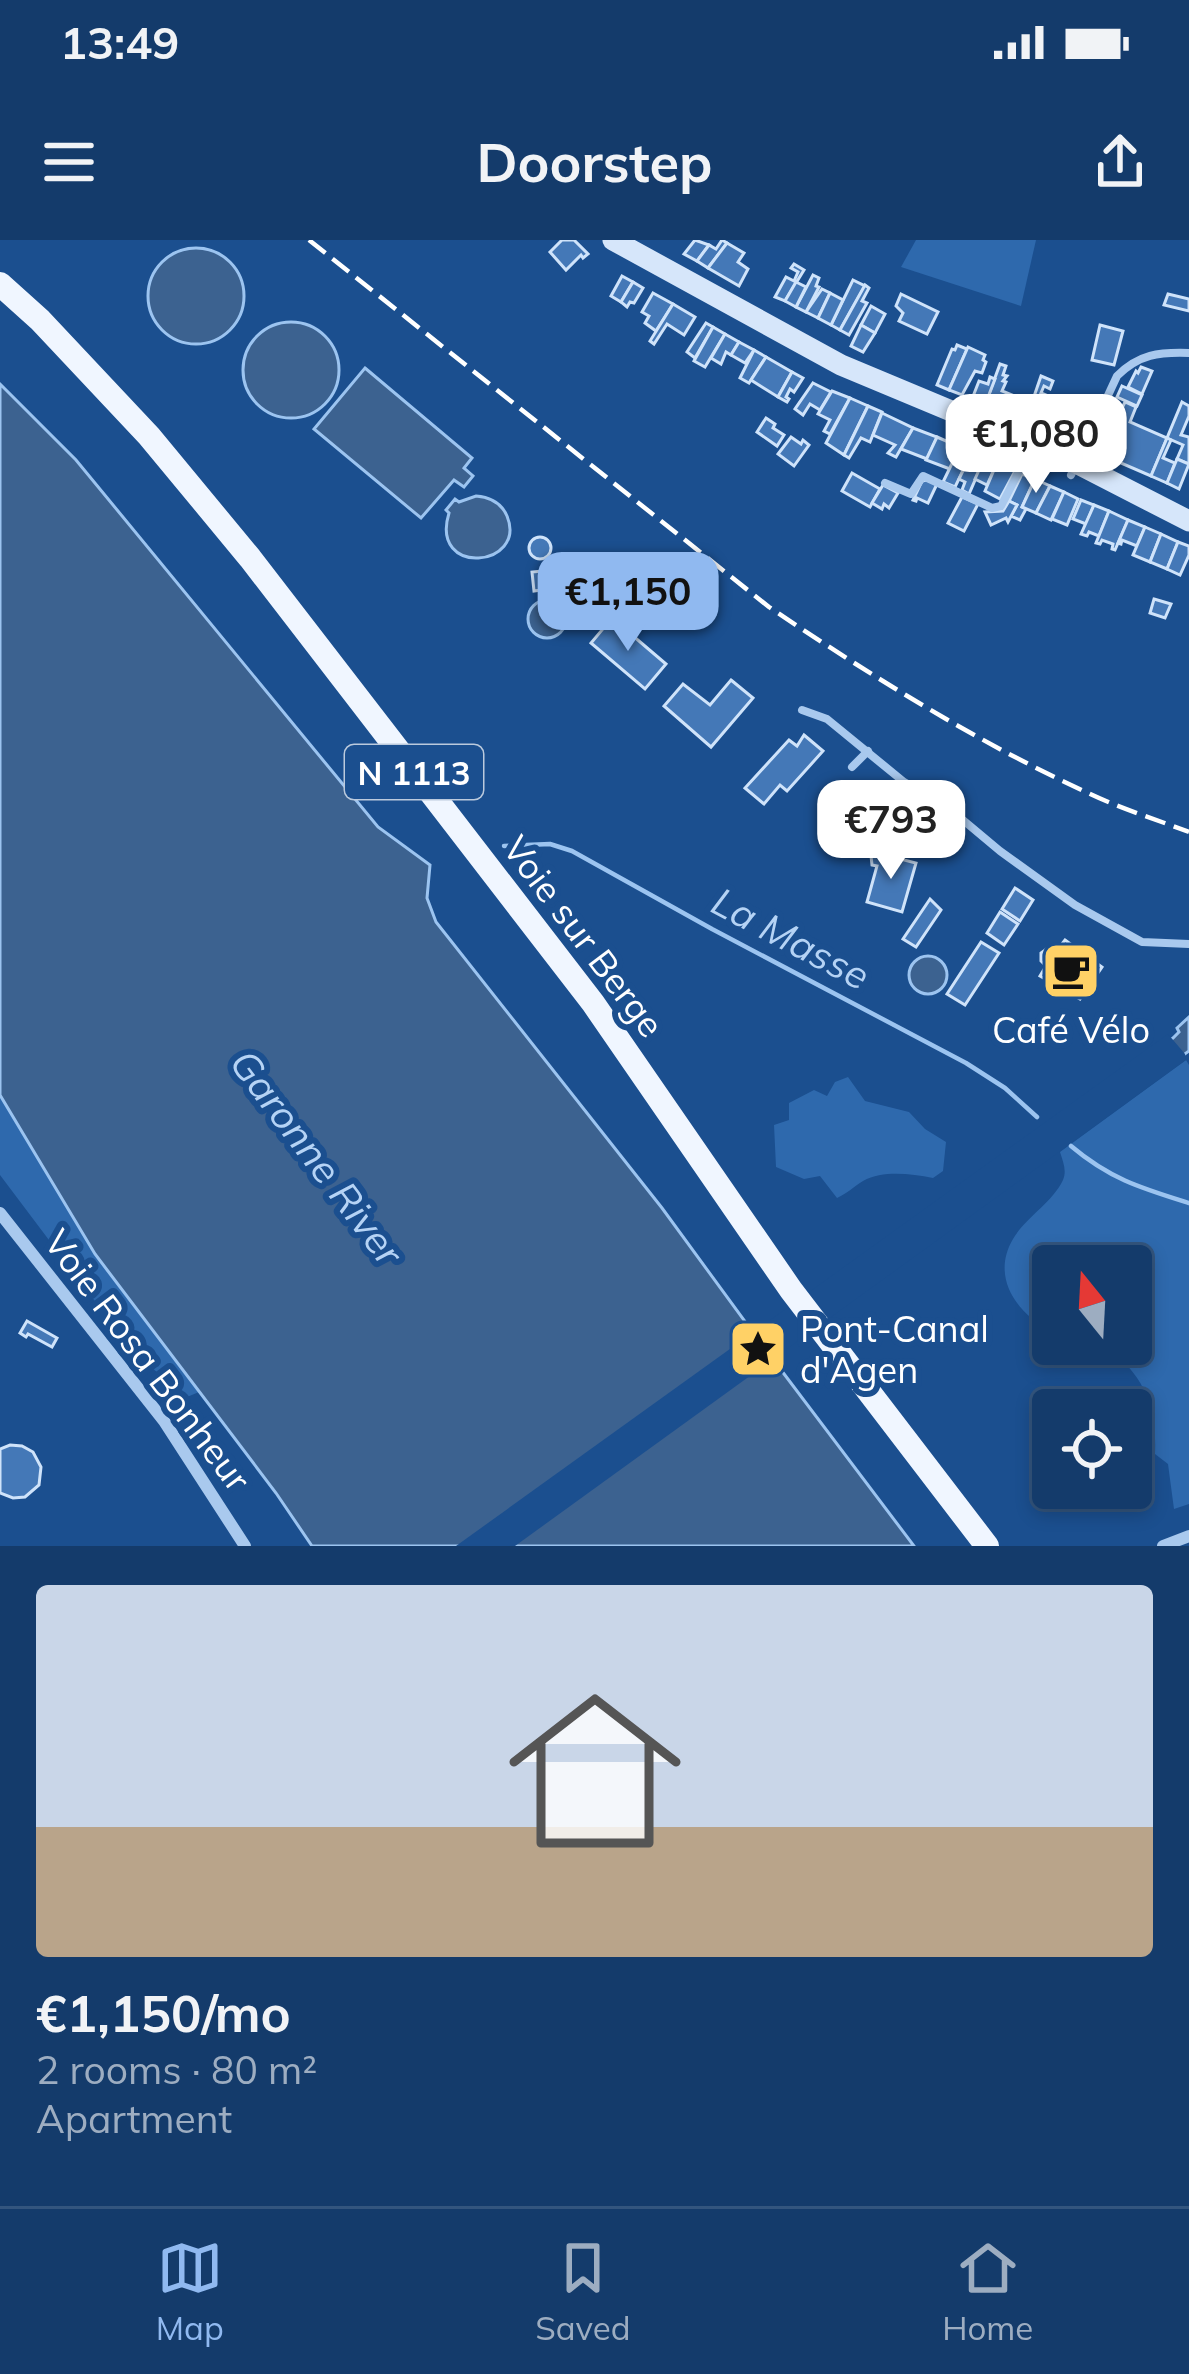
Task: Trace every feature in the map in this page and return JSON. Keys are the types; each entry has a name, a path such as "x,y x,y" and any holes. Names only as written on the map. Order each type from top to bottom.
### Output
{"main road":[{"path":"602,240 626,261 832,369 1027,456 1073,469"},
{"path":"613,240 841,365 1159,504 1182,519"},
{"name":"Voie sur Berge","path":"0,284 149,436 250,558 593,1003 791,1290 987,1546"}],"street":[{"name":"Voie Rosa Bonheur","path":"0,1213 164,1421 245,1546"},
{"path":"1163,1546 1189,1536"}],"lane":[{"path":"1073,469 1117,376 1147,355 1189,353"},
{"path":"885,483 911,494 923,476 992,508 1001,506 1027,456"},
{"path":"802,710 827,719 904,782 945,805 1075,905 1142,942 1189,944"},
{"path":"852,767 868,751"}],"shaded area":[{"path":"916,240 1036,240 1021,306 901,267"},
{"path":"1186,1060 1189,1504 1174,1509 1168,1464 1155,1454 1152,1389 1143,1389 1126,1365 1152,1365 1152,1245 1032,1245 1032,1318 1006,1281 1007,1253 1013,1239 1063,1180 1060,1152"},
{"path":"848,1077 865,1101 909,1112 946,1142 943,1171 933,1178 880,1175 837,1198 820,1176 804,1179 776,1167 774,1125 789,1120 789,1103 814,1090 827,1096 835,1082"},
{"path":"0,1095 95,1254 199,1392 187,1397 134,1353 0,1175"}],"water":[{"path":"187,248 205,248 236,269 244,296 241,315 223,336 205,344 187,344 156,323 148,305 148,287 169,256"},
{"path":"282,322 300,322 331,343 339,370 336,389 318,410 300,418 282,418 251,397 243,379 243,361 264,330"},
{"path":"365,368 472,458 464,468 473,476 464,487 454,480 421,518 314,429"},
{"name":"Garonne River","path":"0,384 76,460 378,827 430,865 427,898 436,922 662,1208 757,1338 1173,1038 1189,1017 1189,1051 769,1354 914,1546 312,1546 95,1254 0,1095"},
{"path":"476,496 501,507 510,533 493,555 478,558 453,548 446,510 455,499"},
{"path":"547,600 561,605 566,619 561,633 547,638 533,633 528,619 533,605"},
{"path":"928,956 941,962 947,975 941,988 928,994 915,988 909,975 915,962"}],"pier":[{"name":"Pont-Canal d'Agen","path":"1168,1034 1186,1060 515,1546 456,1546"}],"building":[{"path":"562,240 574,240 588,254 566,270 550,252"},
{"path":"695,240 709,245 697,261 684,254"},
{"path":"722,240 727,243 708,268 697,261 709,245 716,249"},
{"path":"727,243 744,253 738,262 748,269 739,286 708,268"},
{"path":"794,264 804,270 785,301 775,297 786,277 794,281 798,272 791,268"},
{"path":"813,275 819,278 819,287 806,312 796,307"},
{"path":"622,276 633,282 621,302 611,296"},
{"path":"853,280 865,286 840,330 831,325"},
{"path":"633,282 643,288 627,307 621,302"},
{"path":"796,282 806,287 796,307 785,301"},
{"path":"865,285 869,288 862,301 867,303 849,335 840,330"},
{"path":"822,289 830,293 818,318 806,312"},
{"path":"653,293 673,304 656,331 645,323 649,316 642,312"},
{"path":"830,293 843,300 831,325 818,318"},
{"path":"901,294 938,312 927,334 899,321 903,313 896,306"},
{"path":"1168,294 1189,299 1189,311 1164,305"},
{"path":"673,304 695,317 684,335 667,324 654,344 650,341"},
{"path":"871,306 885,314 875,333 861,325"},
{"path":"706,323 713,327 695,358 687,352"},
{"path":"861,325 875,333 863,352 851,346"},
{"path":"1100,325 1123,331 1114,365 1092,360"},
{"path":"713,327 725,334 705,367 694,361"},
{"path":"725,334 739,342 731,355 726,352 721,364 711,358"},
{"path":"739,342 754,350 745,363 731,355"},
{"path":"957,345 967,349 949,390 937,385"},
{"path":"968,347 985,355 986,362 982,373 975,371 962,395 949,390"},
{"path":"754,350 766,357 749,383 740,378"},
{"path":"766,357 792,372 778,397 751,380"},
{"path":"1000,364 1006,366 1003,375 1007,376 1002,391 1017,397 1014,403 1021,406 1016,419 985,405"},
{"path":"1141,367 1152,371 1142,394 1128,387"},
{"path":"792,372 803,378 794,392 790,389 787,402 778,397"},
{"path":"1041,376 1053,381 1041,393 1058,400 1047,432 1025,423"},
{"path":"990,377 995,379 985,405 972,399 979,381 988,384"},
{"path":"813,383 831,392 820,410 810,404 803,415 795,409"},
{"path":"1122,386 1142,395 1137,406 1117,397"},
{"path":"832,391 850,398 830,434 824,431 830,420 818,414"},
{"path":"850,398 868,406 844,455 826,443"},
{"path":"1069,398 1073,399 1067,417 1084,424 1092,405 1097,406 1078,446 1056,436"},
{"path":"1125,402 1136,407 1130,422 1167,438 1151,476 1100,454"},
{"path":"1182,402 1189,406 1181,435 1189,437 1189,464 1177,459 1183,445 1167,438"},
{"path":"868,406 882,412 870,442 861,438 849,458 844,455"},
{"path":"882,413 913,428 896,457 888,453 895,445 873,435"},
{"path":"766,418 784,435 777,446 757,432"},
{"path":"1101,419 1114,425 1101,452 1089,447"},
{"path":"913,428 937,437 927,459 901,449"},
{"path":"791,437 809,445 794,466 778,454"},
{"path":"937,437 960,447 950,469 926,460"},
{"path":"1167,438 1171,440 1163,458 1175,463 1167,483 1151,476"},
{"path":"960,447 972,452 955,487 943,482"},
{"path":"972,452 985,457 969,494 962,490 965,482 959,479"},
{"path":"985,457 997,463 987,485 975,479"},
{"path":"1177,459 1189,464 1179,489 1167,483"},
{"path":"997,463 1015,471 1000,499 985,491"},
{"path":"852,473 880,489 870,507 842,491"},
{"path":"1022,474 1035,479 1020,520 1011,516 1017,505 1009,501"},
{"path":"1035,479 1050,486 1036,513 1022,507"},
{"path":"922,481 937,484 928,503 913,500"},
{"path":"883,485 898,493 889,508 884,504 882,509 872,503"},
{"path":"1050,486 1064,492 1051,520 1036,513"},
{"path":"1064,492 1078,499 1067,525 1052,519"},
{"path":"962,497 978,504 964,531 948,523"},
{"path":"1081,500 1094,505 1086,524 1073,519"},
{"path":"1009,501 1017,505 1008,522 1006,518 991,525 985,512 1003,511"},
{"path":"1094,505 1109,511 1099,536 1081,534"},
{"path":"1109,511 1128,520 1115,550 1113,544 1096,543"},
{"path":"1128,520 1145,527 1137,546 1118,543"},
{"path":"1145,527 1161,534 1150,562 1133,555"},
{"path":"1161,534 1178,542 1167,569 1150,562"},
{"path":"540,537 551,548 540,559 529,548"},
{"path":"1178,542 1189,546 1180,575 1167,569"},
{"path":"554,570 556,588 534,591 532,572"},
{"path":"1154,599 1171,604 1165,618 1150,613"},
{"path":"612,618 666,664 645,689 591,643"},
{"path":"731,680 753,698 711,747 664,706 683,684 710,705"},
{"path":"804,735 823,751 787,791 780,785 764,804 745,788 789,740 797,746"},
{"path":"871,856 916,863 902,912 867,902 877,866 872,865"},
{"path":"1015,888 1033,900 1020,921 1002,909"},
{"path":"930,899 941,910 916,947 903,939"},
{"path":"1000,912 1018,924 1004,945 987,933"},
{"name":"Café Vélo","path":"1065,940 1102,967 1080,999 1040,976 1046,966 1041,953 1058,949"},
{"path":"981,942 999,953 965,1005 947,994"},
{"path":"27,1321 57,1338 52,1347 20,1333"},
{"path":"10,1445 33,1452 41,1467 39,1485 25,1497 0,1493 0,1449"}],"waterway":[{"name":"La Masse","path":"504,846 550,844 572,851 966,1063 1005,1088 1037,1117"},
{"name":"La Masse","path":"1071,1146 1113,1175 1189,1203"}],"railway":[{"path":"309,240 769,607 884,682 1004,751 1099,798 1189,832"}],"place":[{"name":"Café Vélo","path":"1071,971"},
{"name":"Pont-Canal d'Agen","path":"758,1349"}]}
